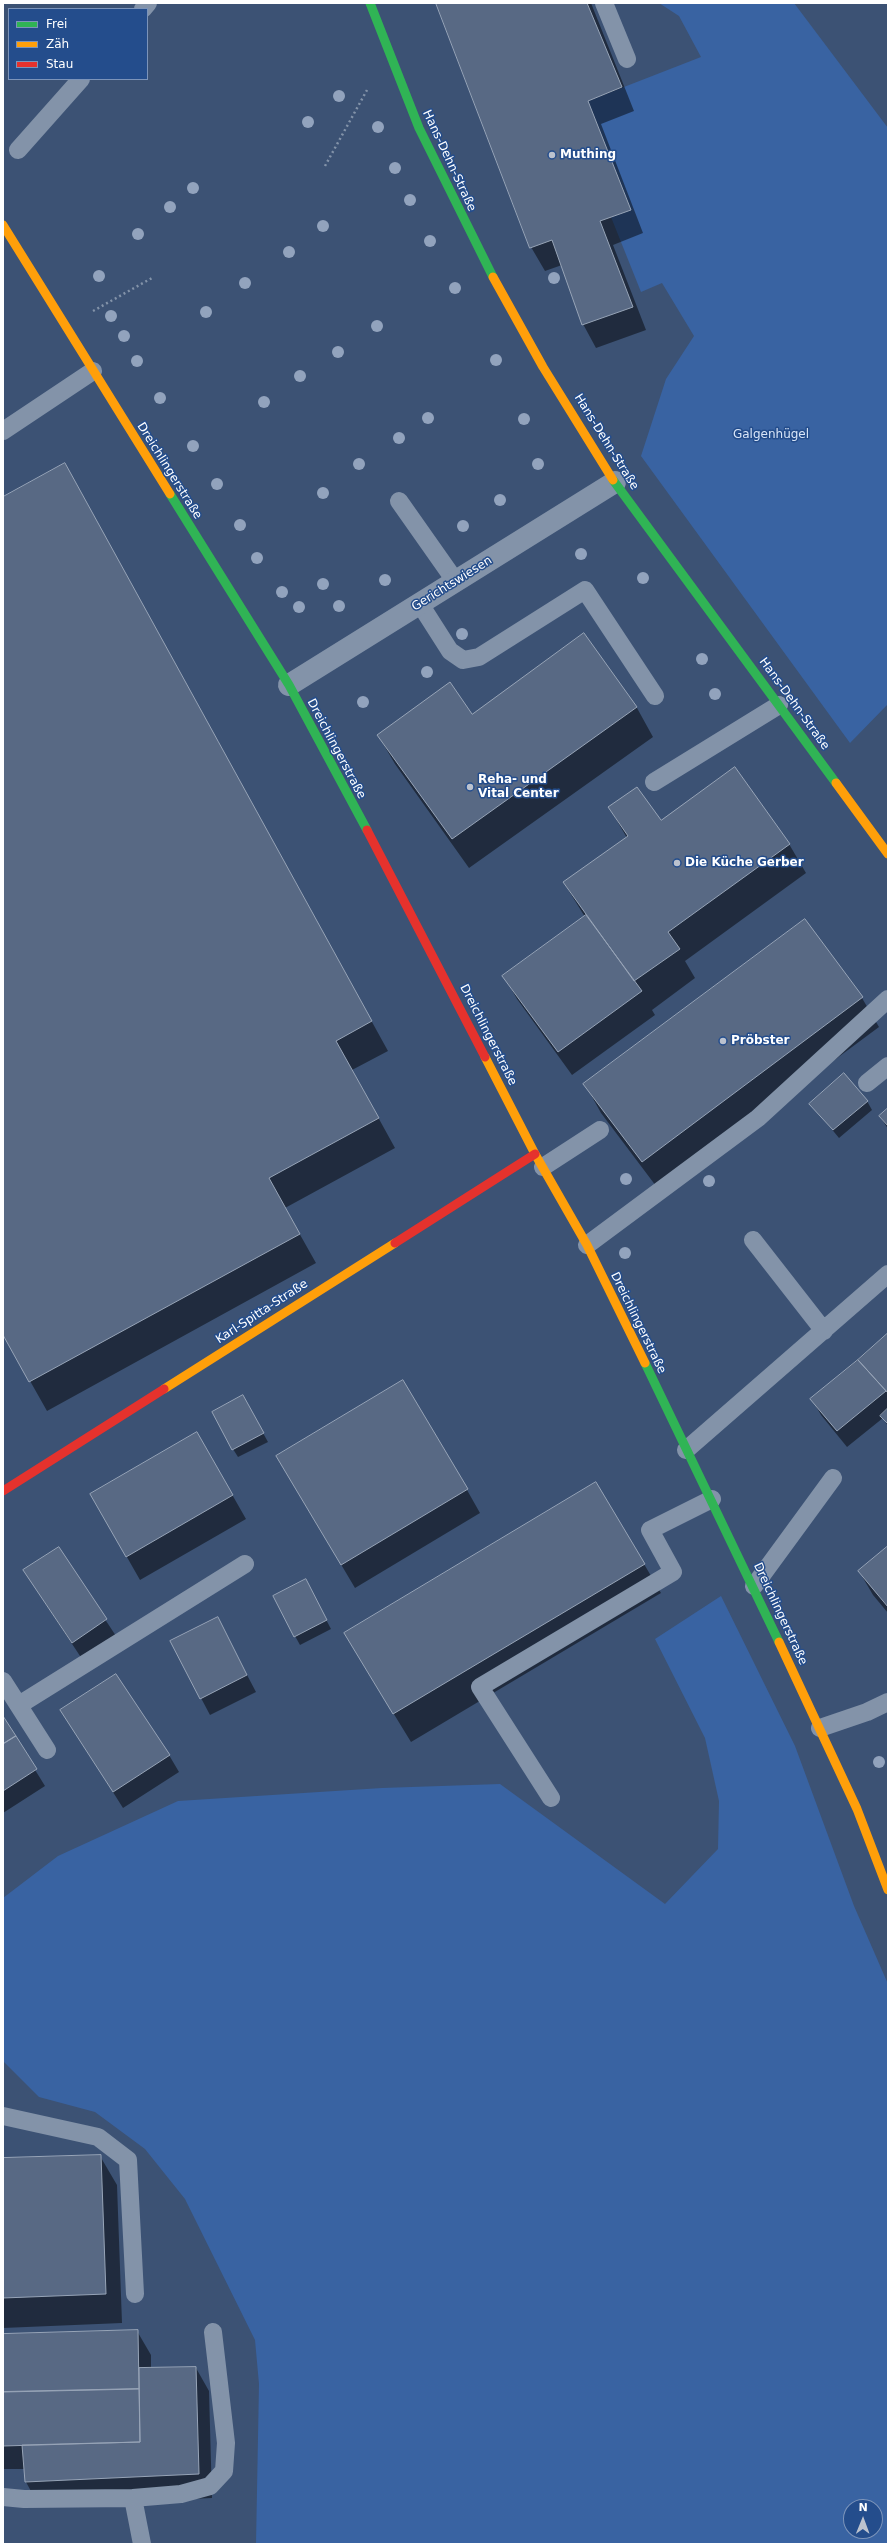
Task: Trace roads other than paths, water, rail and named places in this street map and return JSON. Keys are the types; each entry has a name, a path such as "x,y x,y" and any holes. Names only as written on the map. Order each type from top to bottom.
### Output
{"street":[{"name":"Hans-Dehn-Straße","path":"370,3 388,53 456,206 532,346 615,482 888,854"},
{"name":"Dreichlingerstraße","path":"3,226 289,685 448,983 539,1161 587,1245 686,1450 712,1499 857,1809 888,1890"},
{"name":"Gerichtswiesen","path":"289,685 615,482"},
{"name":"Karl-Spitta-Straße","path":"3,1491 539,1161"}],"lane":[{"path":"604,3 627,59"},
{"path":"18,150 80,80"},
{"path":"3,431 93,371"},
{"path":"399,500 456,582"},
{"path":"420,604 450,651 463,660 479,657 585,590 655,696"},
{"path":"654,782 779,704"},
{"path":"587,1245 758,1118 888,999"},
{"path":"867,1083 888,1066"},
{"path":"539,1161 600,1130"},
{"path":"753,1240 824,1331"},
{"path":"686,1450 888,1274"},
{"path":"754,1586 833,1478"},
{"path":"552,1798 480,1687 673,1572 650,1530 712,1499"},
{"path":"18,1705 244,1564"},
{"path":"3,1682 47,1750"},
{"path":"820,1728 867,1712 888,1702"},
{"path":"3,2116 98,2137 128,2160 135,2294"},
{"path":"3,2497 24,2500 132,2498 181,2494 210,2486 224,2472 226,2443 213,2332"},
{"path":"132,2498 142,2544"}],"place":[{"name":"Muthing","path":"552,155"},
{"name":"Reha- und Vital Center","path":"470,787"},
{"name":"Die Küche Gerber","path":"677,863"},
{"name":"Pröbster","path":"723,1041"}],"park label":[{"name":"Galgenhügel","path":"771,435"}]}
